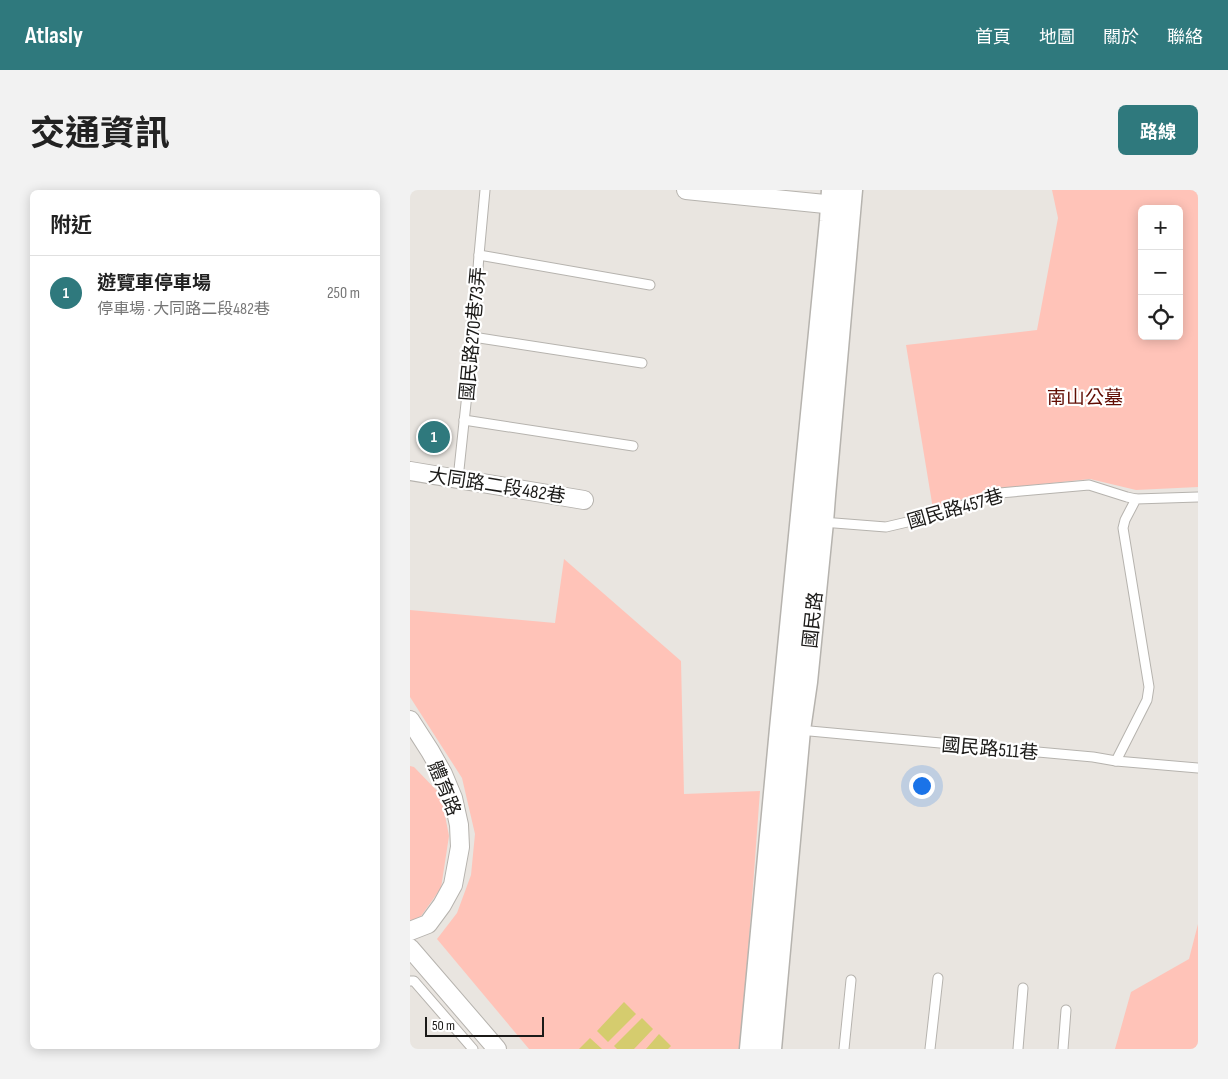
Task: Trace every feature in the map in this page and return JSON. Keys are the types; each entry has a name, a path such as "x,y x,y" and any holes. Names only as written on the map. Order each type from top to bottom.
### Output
{"street":[{"path":"693,190 842,198"},
{"name":"國民路","path":"751,1049 790,730 806,682 812,520 824,496 832,308 842,198"},
{"name":"大同路二段482巷","path":"410,471 584,500"},
{"name":"體育路","path":"410,720 443,774 453,798 459,825 460,847 453,885 442,905 428,924 410,931"},
{"name":"國民路","path":"770,1049 790,730"},
{"path":"410,948 497,1049"}],"lane":[{"name":"國民路270巷73弄","path":"458,478 473,337 485,190"},
{"path":"479,255 650,285"},
{"path":"473,337 642,363"},
{"path":"464,420 633,446"},
{"name":"國民路457巷","path":"812,520 886,527 920,519 1000,493 1089,485 1127,498 1198,498"},
{"path":"1116,761 1147,700 1149,687 1123,528 1136,499"},
{"name":"國民路511巷","path":"790,730 1198,768"},
{"path":"930,1049 938,978"},
{"path":"844,1049 851,980"},
{"path":"410,981 414,981 473,1049"},
{"path":"1018,1049 1023,988"},
{"path":"1064,1049 1066,1010"}],"green space":[{"name":"南山公墓","path":"1052,190 1198,190 1198,487 1136,490 1090,479 994,489 933,509 906,345 1037,330 1058,218"},
{"path":"564,559 681,661 684,794 760,791 741,1049 529,1049 437,939 457,913 471,875 475,834 462,778 410,697 410,610 555,623"},
{"path":"410,766 414,767 441,795 449,836 441,888 414,926 410,919"},
{"path":"1198,924 1198,1049 1115,1049 1131,992 1189,959"}],"building":[{"path":"624,1002 636,1014 608,1042 597,1031"},
{"path":"642,1018 653,1029 634,1049 617,1049 614,1046"},
{"path":"659,1034 671,1046 668,1049 646,1049"},
{"path":"590,1038 602,1049 579,1049"}],"place":[{"name":"遊覽車停車場","path":"434,437"}]}
